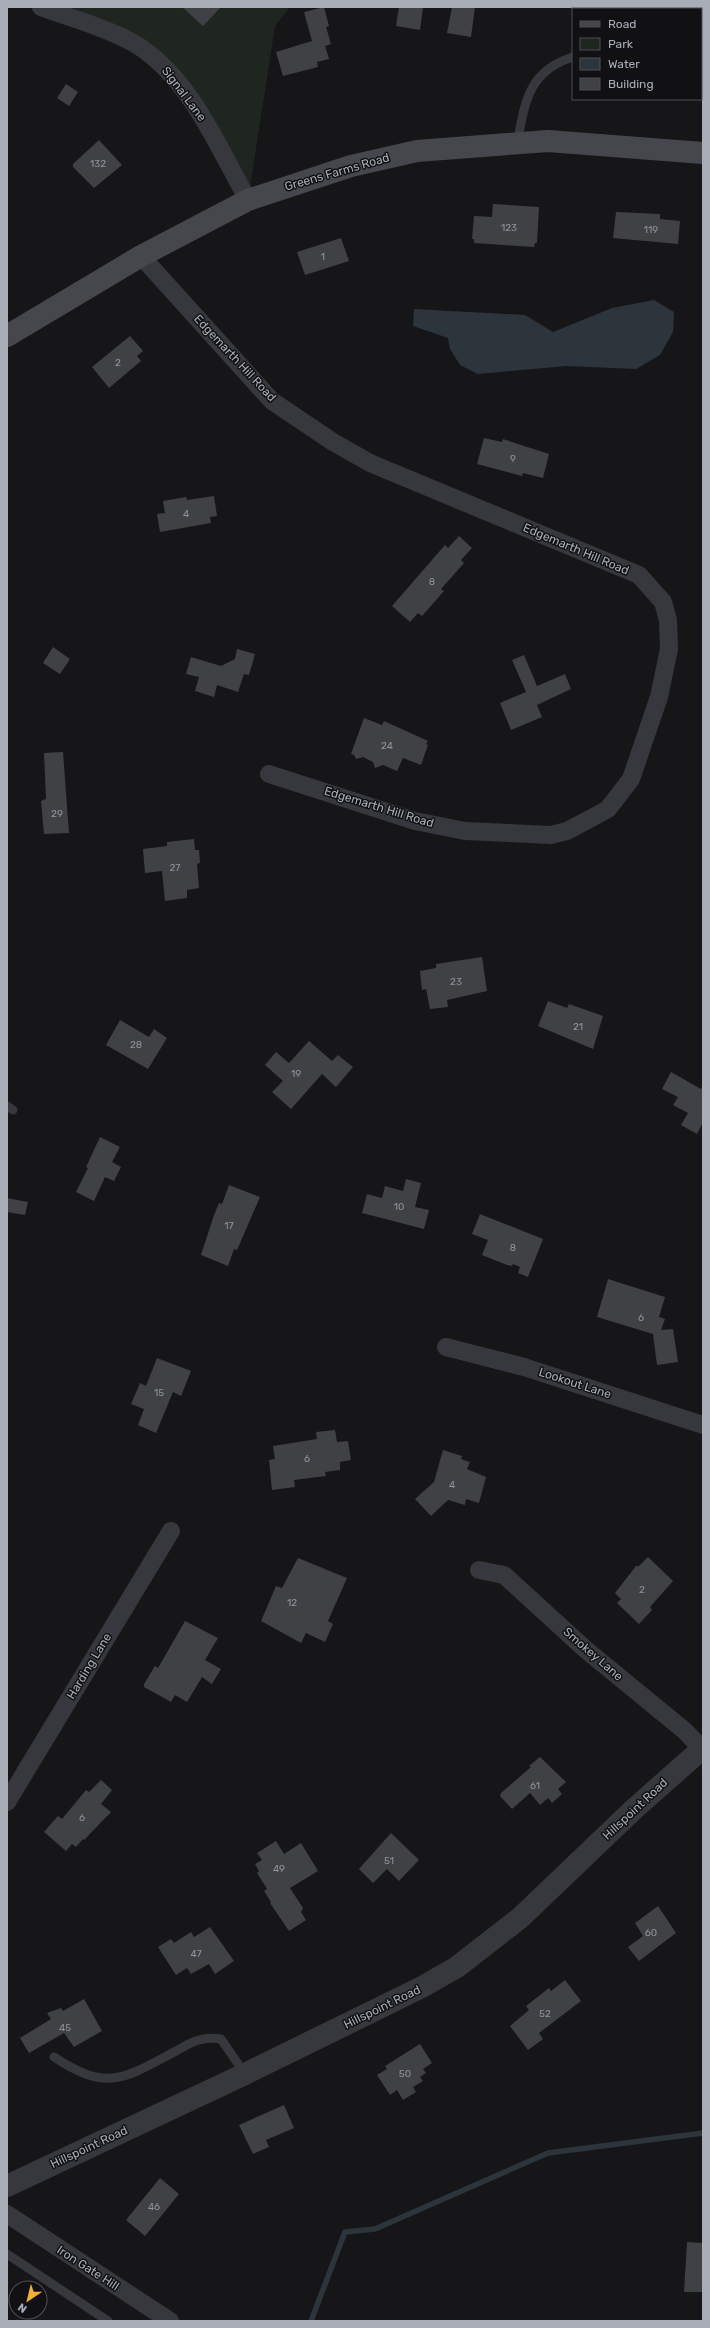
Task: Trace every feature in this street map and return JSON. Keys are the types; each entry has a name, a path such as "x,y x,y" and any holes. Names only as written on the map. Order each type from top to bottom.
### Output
{"main road":[{"name":"Greens Farms Road","path":"7,336 141,256 248,200 351,166 388,156 417,151 548,141 703,153"}],"street":[{"name":"Signal Lane","path":"41,7 122,38 139,46 157,60 173,75 200,113 248,200"},
{"name":"Edgemarth Hill Road","path":"141,256 272,401 333,442 370,463 639,575 663,602 668,620 669,649 659,696 631,779 608,809 567,831 551,835 458,830 415,821 269,774"},
{"name":"Lookout Lane","path":"446,1347 524,1367 703,1425"},
{"name":"Harding Lane","path":"7,1802 171,1531"},
{"name":"Smokey Lane","path":"479,1570 504,1575 585,1649 685,1731 702,1749"},
{"name":"Hillspoint Road","path":"7,2186 245,2074 422,1987 471,1957 520,1918 633,1810 702,1749"},
{"name":"Iron Gate Hill","path":"7,2214 170,2321"}],"lane":[{"path":"517,144 529,91 544,71 557,62 572,57"},
{"path":"54,2057 70,2068 96,2079 116,2079 151,2064 198,2039 212,2038 221,2039 245,2074"},
{"path":"7,2254 108,2321"}],"green space":[{"path":"41,7 290,7 275,26 248,200 157,59"}],"water":[{"path":"654,300 674,312 673,332 660,355 636,369 566,366 478,374 460,365 450,349 448,338 413,326 414,309 525,315 553,332 612,308"}],"building":[{"path":"182,7 221,7 203,26"},
{"path":"324,7 329,26 326,27 331,44 325,46 329,59 317,62 318,67 283,76 276,52 312,41 304,12"},
{"path":"399,7 423,7 420,30 396,26"},
{"path":"452,7 475,7 471,37 447,33"},
{"path":"66,84 78,92 69,106 57,98"},
{"path":"99,140 122,165 94,188 73,167 73,164"},
{"path":"493,204 539,207 537,243 535,243 534,247 474,243 474,239 472,239 474,216 492,217"},
{"path":"616,212 660,214 660,219 680,221 678,244 613,238"},
{"path":"341,238 349,261 305,275 297,252"},
{"path":"130,336 143,351 137,356 141,361 109,388 92,367"},
{"path":"484,438 502,442 503,439 549,454 543,478 523,473 522,476 477,464"},
{"path":"214,496 217,516 210,517 211,523 160,532 157,514 165,513 163,501 186,497 187,500"},
{"path":"459,536 472,548 461,560 464,563 441,589 444,591 422,616 418,613 410,622 392,606 445,545 448,548"},
{"path":"53,647 70,659 60,674 43,663"},
{"path":"237,649 255,654 249,675 244,674 238,692 217,685 214,697 195,691 199,677 186,674 191,657 221,666 235,659"},
{"path":"524,655 537,686 565,674 571,689 537,705 542,717 511,730 500,703 526,692 512,660"},
{"path":"364,718 382,725 384,721 428,741 421,765 403,758 397,771 383,765 375,768 373,762 363,757 356,759 354,755 351,754"},
{"path":"63,752 69,833 44,834 41,801 46,799 44,753"},
{"path":"194,839 195,850 199,850 200,863 197,864 199,888 187,890 187,898 165,901 162,871 145,873 143,849 167,846 167,842"},
{"path":"482,957 487,991 447,1000 448,1007 430,1009 426,989 422,990 420,971 436,968 436,964"},
{"path":"548,1001 567,1008 569,1004 603,1016 593,1049 538,1026"},
{"path":"120,1020 149,1037 154,1029 167,1038 148,1069 106,1045"},
{"path":"309,1041 332,1061 338,1055 353,1067 336,1087 322,1074 291,1109 272,1092 283,1081 265,1065 276,1052 289,1063"},
{"path":"671,1072 701,1089 703,1086 703,1122 697,1134 681,1125 688,1113 673,1105 678,1097 662,1089"},
{"path":"100,1137 120,1147 112,1162 121,1167 114,1181 105,1177 94,1201 76,1192 88,1168 86,1167"},
{"path":"406,1179 421,1183 415,1207 429,1210 424,1229 362,1213 367,1194 382,1198 385,1186 403,1191"},
{"path":"229,1185 260,1197 237,1250 234,1249 228,1266 201,1255 214,1215 219,1203 222,1204"},
{"path":"7,1198 28,1202 25,1215 7,1212"},
{"path":"480,1214 543,1239 528,1277 518,1273 520,1267 513,1264 512,1266 507,1265 482,1255 488,1240 472,1234"},
{"path":"608,1279 665,1297 659,1317 665,1319 661,1330 673,1329 678,1362 657,1365 653,1334 597,1317"},
{"path":"157,1358 191,1371 181,1396 173,1392 156,1433 138,1425 144,1409 131,1404 140,1383 146,1386"},
{"path":"335,1430 337,1442 348,1441 351,1460 340,1462 340,1470 325,1472 326,1476 294,1480 295,1487 272,1490 269,1460 275,1459 273,1446 317,1439 316,1432"},
{"path":"443,1450 462,1456 461,1459 470,1462 467,1469 486,1477 479,1503 466,1499 465,1505 448,1500 431,1516 415,1499 434,1482"},
{"path":"648,1557 673,1581 650,1607 652,1610 639,1624 617,1603 621,1599 615,1593 636,1566 639,1566"},
{"path":"298,1558 347,1578 328,1621 333,1624 325,1642 306,1633 301,1643 261,1621 276,1586 282,1588"},
{"path":"185,1621 218,1638 205,1660 221,1669 212,1684 202,1677 187,1702 175,1695 171,1702 144,1687 144,1684 155,1666 158,1668"},
{"path":"540,1757 566,1782 558,1789 562,1794 552,1803 548,1798 540,1805 530,1793 512,1809 500,1796 501,1793 531,1767 529,1766"},
{"path":"101,1780 112,1790 101,1804 111,1812 76,1847 72,1844 66,1851 44,1832 58,1816 62,1819 86,1790 89,1792"},
{"path":"391,1833 419,1860 399,1881 387,1869 373,1883 359,1869"},
{"path":"276,1841 284,1854 301,1843 318,1871 290,1888 303,1908 301,1912 306,1920 289,1931 270,1903 271,1902 264,1891 267,1889 257,1873 259,1871 255,1864 262,1860 257,1853"},
{"path":"658,1906 676,1933 639,1961 628,1947 643,1936 635,1923"},
{"path":"210,1927 234,1961 215,1974 209,1964 191,1974 187,1968 176,1975 158,1947 171,1939 174,1943 191,1932 194,1937"},
{"path":"565,1980 581,2001 539,2033 543,2039 528,2050 510,2026 529,2010 526,2006 549,1988 551,1991"},
{"path":"84,1999 102,2031 74,2047 64,2033 29,2053 20,2038 51,2019 47,2013 61,2008 63,2011"},
{"path":"420,2044 432,2063 423,2069 426,2073 420,2077 423,2081 413,2087 416,2092 403,2100 397,2090 390,2095 377,2075 387,2069 385,2066"},
{"path":"284,2105 294,2128 266,2140 269,2147 253,2154 239,2125"},
{"path":"160,2178 179,2194 145,2236 126,2220"},
{"path":"687,2242 703,2243 703,2292 684,2292"}],"waterway":[{"path":"311,2321 345,2232 375,2229 548,2153 703,2133"}]}
